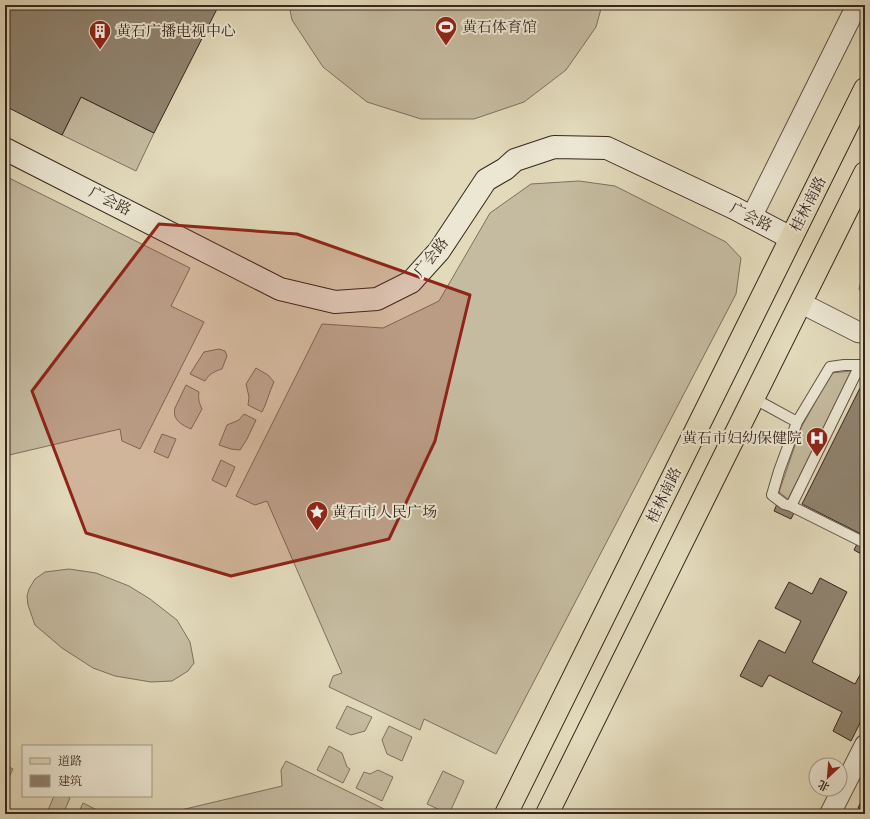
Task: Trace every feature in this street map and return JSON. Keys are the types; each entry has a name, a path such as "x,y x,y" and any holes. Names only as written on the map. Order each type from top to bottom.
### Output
{"main road":[{"name":"桂林南路","path":"506,814 865,89"},
{"path":"547,814 865,173"}],"street":[{"path":"752,218 857,5"},
{"name":"广会路","path":"5,149 280,288 335,302 378,300 411,282 439,251 486,180 505,169 516,160 554,147 606,148 791,238"},
{"path":"801,303 858,332 865,333"},
{"path":"830,814 865,745"}],"lane":[{"path":"791,506 863,365 830,367 797,422 772,495 784,504 791,506 865,543"},
{"path":"753,398 797,422"}],"highlighted area":[{"path":"159,224 297,234 470,295 435,441 389,539 231,576 86,533 32,391"}],"green space":[{"name":"黄石体育馆","path":"289,5 602,5 596,27 566,70 524,102 474,119 421,119 367,102 323,67 292,20"},
{"path":"81,97 154,133 136,171 62,135"},
{"path":"5,176 190,268 171,306 204,322 140,449 122,441 120,429 5,456"},
{"path":"579,181 615,186 726,242 741,258 736,294 496,754 424,719 420,730 329,687 333,676 342,673 267,501 255,505 236,496 322,324 383,328 439,301 490,213 531,184"},
{"path":"865,265 865,297 859,289"},
{"path":"219,349 225,351 227,356 222,369 212,373 205,381 190,374 204,352"},
{"path":"256,368 268,375 274,382 262,412 248,405 249,397 246,384"},
{"path":"852,371 788,499 779,492 801,428 831,373"},
{"path":"186,385 199,392 199,400 202,409 191,429 178,422 174,412"},
{"path":"244,414 256,420 240,450 219,445 227,425 239,420"},
{"path":"162,434 176,439 168,458 154,452"},
{"path":"221,460 235,467 226,487 212,480"},
{"path":"69,569 96,573 129,586 150,599 177,620 190,642 194,663 188,671 172,681 151,682 115,676 93,668 62,648 35,625 28,605 27,596 35,579 45,572"},
{"path":"347,706 372,717 365,731 351,735 336,728"},
{"path":"389,726 412,737 402,761 387,754 382,740"},
{"path":"329,746 342,753 347,767 350,769 343,783 317,770"},
{"path":"286,761 386,810 383,814 164,814 282,786 281,770"},
{"path":"5,765 13,769 5,785"},
{"path":"378,770 393,777 382,801 356,788 364,772 370,774"},
{"path":"443,771 464,781 449,814 427,804"},
{"path":"54,797 70,798 63,814 56,814 48,810"},
{"path":"83,803 101,812 101,814 78,814"}],"building":[{"name":"黄石广播电视中心","path":"5,5 219,5 154,133 81,97 62,135 5,106"},
{"path":"860,388 865,391 865,536 802,504"},
{"path":"777,504 794,513 791,519 774,511"},
{"path":"857,544 865,548 865,556 854,550"},
{"path":"820,578 847,592 812,662 855,684 861,673 865,676 865,713 851,741 833,731 842,712 769,675 762,687 740,676 759,640 785,653 801,621 775,608 789,582 812,594"},
{"path":"865,793 865,811 858,808"}],"place":[{"name":"黄石体育馆","path":"446,46"},
{"name":"黄石广播电视中心","path":"100,50"},
{"name":"黄石市妇幼保健院","path":"817,458"},
{"name":"黄石市人民广场","path":"317,532"}]}
